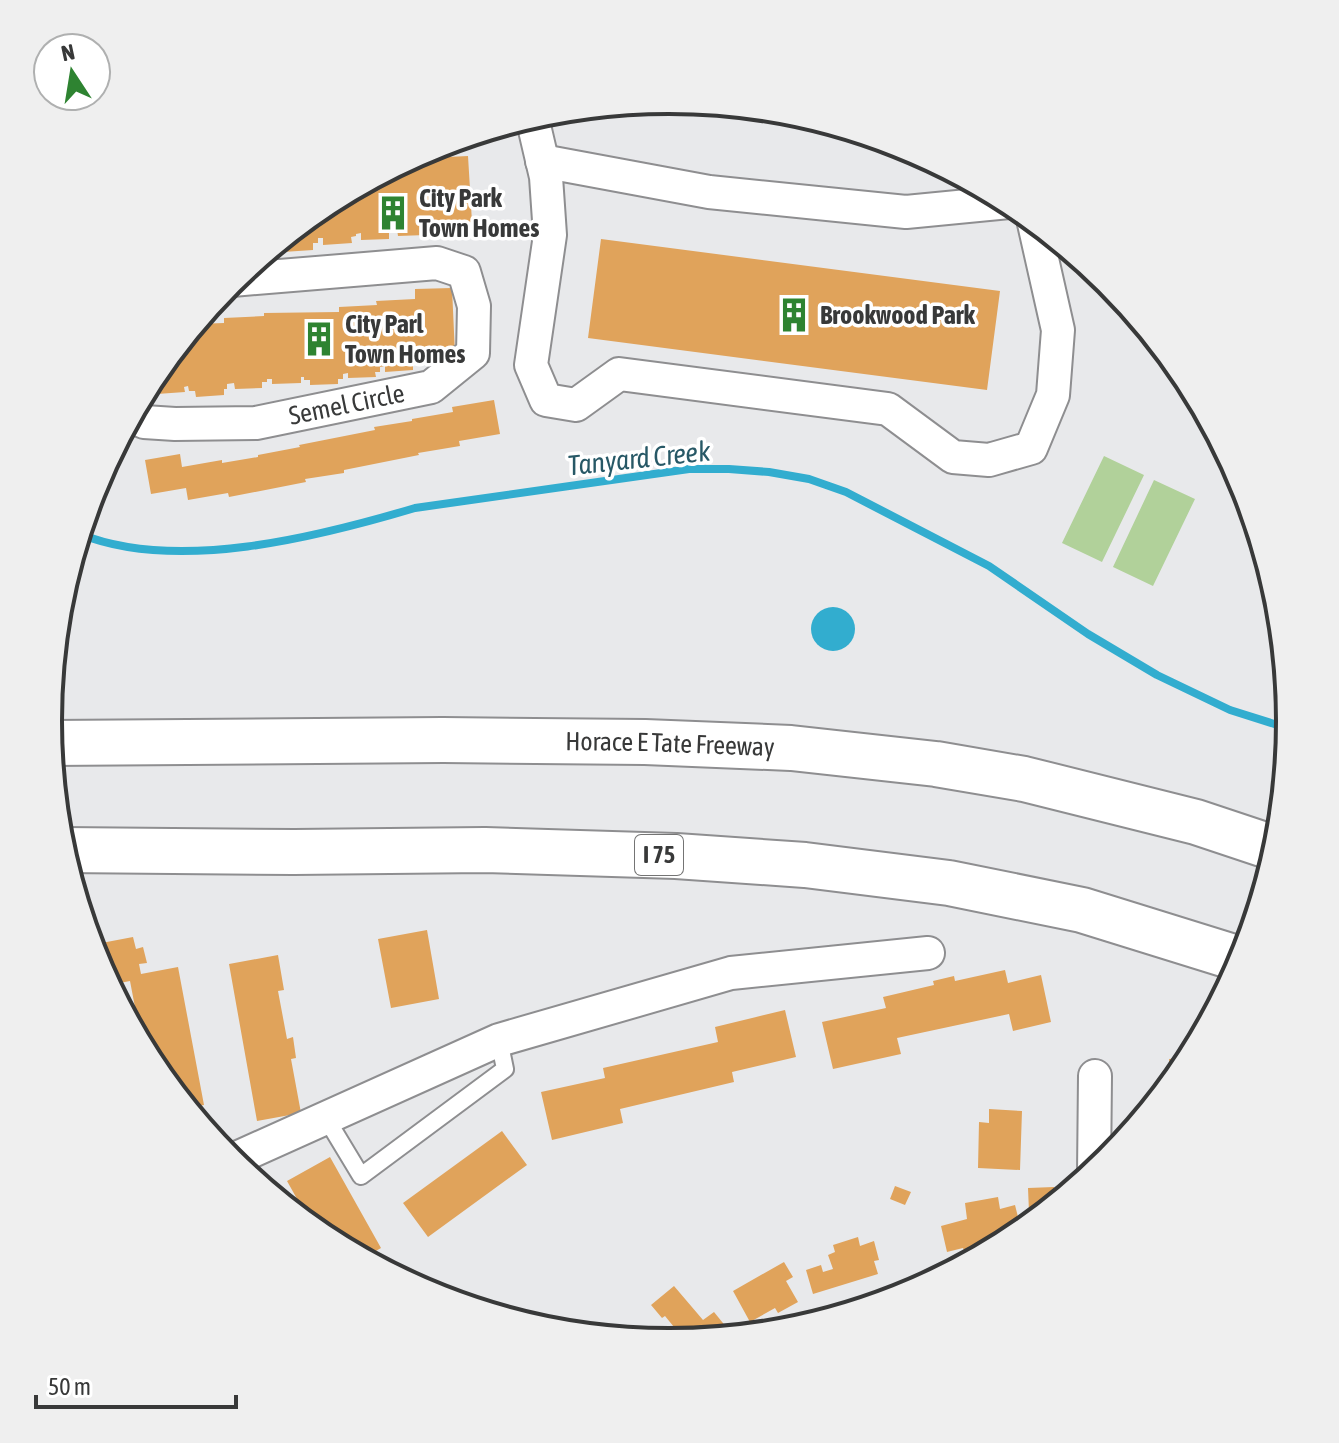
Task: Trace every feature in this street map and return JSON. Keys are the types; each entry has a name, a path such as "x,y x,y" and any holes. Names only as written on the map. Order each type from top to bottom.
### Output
{"highway":[{"name":"Horace E Tate Freeway","path":"63,743 459,740 645,742 791,748 936,764 1024,779 1196,822 1264,845"},
{"name":"I 75","path":"76,850 485,850 676,856 805,865 949,883 1082,910 1230,956"}],"street":[{"path":"535,130 546,177 550,235 531,365 546,400 576,405 619,374 888,409 953,457 989,460 1031,448 1053,395 1058,330 1037,239"},
{"path":"542,161 709,192 906,212 988,204"},
{"name":"Semel Circle","path":"142,421 175,424 256,423 431,387 473,353 474,306 464,272 451,267 437,263 255,278"},
{"path":"244,1155 499,1040 731,973 928,953"},
{"path":"1094,1155 1095,1076"}],"lane":[{"path":"326,1118 361,1176 505,1069 499,1040"}],"green space":[{"path":"1104,456 1144,475 1102,562 1062,543"},
{"path":"1154,480 1195,499 1153,586 1113,567"}],"water":[{"path":"833,607 849,613 855,629 849,645 833,651 817,645 811,629 817,613"}],"building":[{"name":"City Park Town Homes","path":"468,156 472,222 464,223 464,230 436,231 436,224 426,228 426,235 398,236 397,229 389,232 389,239 361,240 361,233 351,237 352,243 323,245 323,238 318,238 318,243 313,243 313,250 285,252 332,216 366,195 445,157"},
{"name":"Brookwood Park","path":"601,239 1000,291 987,390 588,338"},
{"name":"City Parl Town Homes","path":"452,288 455,354 449,360 422,361 422,356 418,356 418,365 413,365 413,370 385,372 385,366 380,367 380,372 375,372 376,377 348,378 348,373 343,374 338,384 310,385 310,380 301,377 301,383 272,384 272,379 267,379 267,382 262,382 262,388 235,389 234,383 227,384 224,395 196,397 195,391 189,391 188,386 184,387 185,392 158,394 211,323 224,323 224,318 264,316 264,313 339,312 339,307 415,299 415,289"},
{"path":"494,400 500,434 459,441 460,446 229,497 228,493 188,500 186,488 151,494 145,460 180,454 182,467 258,457 299,445 375,430 374,427 453,412 452,407"},
{"path":"427,930 439,999 391,1008 378,939"},
{"path":"133,937 136,949 143,947 147,963 139,964 141,974 178,967 204,1105 200,1106 164,1059 136,1011 130,981 122,983 104,943"},
{"path":"278,955 284,990 278,991 287,1039 293,1037 296,1058 291,1059 301,1113 257,1121 229,964"},
{"path":"1005,970 1008,983 1041,975 1051,1022 1013,1031 1009,1014 897,1038 901,1054 833,1069 822,1022 886,1008 883,997 934,985 933,981 954,976 955,981"},
{"path":"785,1010 796,1057 732,1072 734,1082 620,1109 623,1123 552,1140 541,1092 605,1078 603,1068 718,1042 715,1027"},
{"path":"989,1109 1022,1111 1020,1170 978,1168 979,1122 989,1123"},
{"path":"502,1131 527,1165 428,1237 403,1203"},
{"path":"330,1157 381,1248 374,1252 332,1227 299,1202 287,1181"},
{"path":"895,1186 911,1192 905,1205 890,1199"},
{"path":"1054,1187 1054,1191 1029,1211 1028,1188"},
{"path":"998,1197 1000,1209 1015,1205 1018,1218 974,1247 947,1252 941,1226 967,1219 965,1203"},
{"path":"858,1237 860,1246 874,1241 879,1260 874,1261 878,1274 813,1294 806,1270 821,1265 823,1272 833,1269 828,1255 835,1252 833,1245"},
{"path":"784,1262 793,1277 786,1281 798,1302 778,1313 775,1308 750,1322 733,1291"},
{"path":"674,1286 703,1320 714,1312 726,1326 676,1329 651,1305"}],"waterway":[{"name":"Tanyard Creek","path":"91,537 118,545 203,551 292,539 415,508 689,469 769,472 809,479 846,492 989,566 1088,634 1157,675 1230,710 1277,725"}],"place":[{"name":"City Park Town Homes","path":"393,213"},
{"name":"Brookwood Park","path":"794,315"},
{"name":"City Parl Town Homes","path":"319,339"}]}
